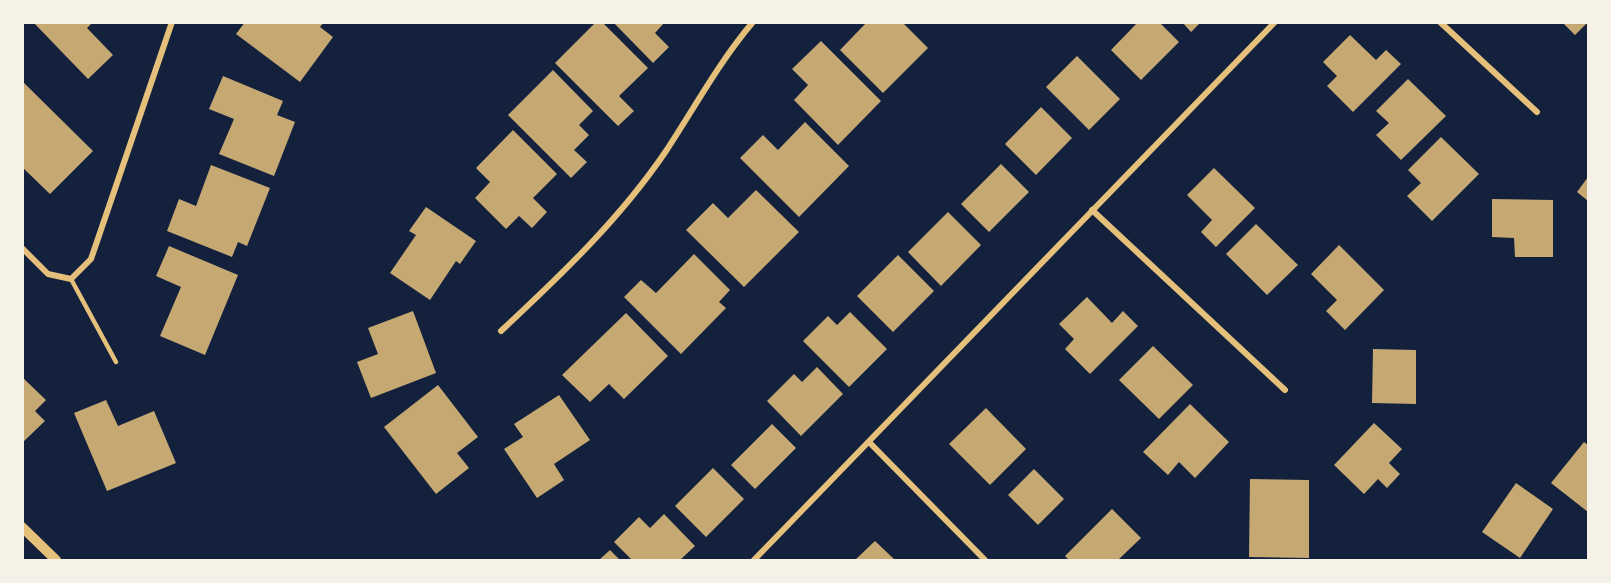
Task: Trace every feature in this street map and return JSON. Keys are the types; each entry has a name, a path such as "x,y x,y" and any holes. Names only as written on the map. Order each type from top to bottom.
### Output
{"street":[{"path":"22,248 48,274 71,279 91,259 172,22"},
{"path":"501,331 603,232 666,150 731,47 753,22"},
{"path":"754,561 1275,22"},
{"path":"1440,22 1538,112"},
{"path":"1092,210 1285,390"},
{"path":"869,442 985,561"},
{"path":"22,527 56,561"}],"lane":[{"path":"71,279 116,362"}],"building":[{"path":"33,22 93,22 87,28 113,55 88,79"},
{"path":"245,22 324,22 320,27 333,37 300,82 236,34"},
{"path":"596,22 602,22 648,68 619,96 634,111 618,126 555,63"},
{"path":"613,22 665,22 655,33 669,47 653,63"},
{"path":"867,22 902,22 928,48 883,93 840,50"},
{"path":"1138,22 1159,22 1179,42 1141,80 1111,50"},
{"path":"1182,22 1201,22 1191,32"},
{"path":"1562,22 1588,22 1575,35"},
{"path":"1350,35 1376,60 1386,50 1401,64 1353,112 1327,86 1337,76 1323,62"},
{"path":"821,41 881,101 838,145 794,100 808,85 792,69"},
{"path":"1077,56 1120,99 1089,130 1046,87"},
{"path":"553,70 593,111 579,125 589,135 574,150 587,162 571,178 508,115"},
{"path":"223,76 283,101 277,115 295,122 274,176 219,154 234,119 209,109"},
{"path":"1408,79 1446,116 1401,160 1376,135 1389,123 1376,111"},
{"path":"22,81 93,151 50,194 22,167"},
{"path":"1041,107 1072,138 1036,175 1005,144"},
{"path":"805,122 849,166 799,217 740,158 763,135 778,150"},
{"path":"513,130 557,174 533,198 547,212 532,228 519,216 506,229 475,198 490,182 476,168"},
{"path":"1441,137 1479,174 1432,221 1407,196 1421,183 1408,170"},
{"path":"1001,164 1029,192 989,232 961,204"},
{"path":"211,165 270,188 247,246 238,242 232,257 167,231 179,199 196,206"},
{"path":"1214,168 1255,208 1216,247 1201,232 1212,220 1187,195"},
{"path":"1588,177 1588,201 1577,192"},
{"path":"756,190 799,232 744,287 686,230 713,203 728,218"},
{"path":"1492,199 1553,200 1553,257 1515,257 1514,238 1492,237"},
{"path":"426,207 476,241 460,264 456,261 430,300 390,273 416,235 409,231"},
{"path":"948,212 981,245 941,286 908,252"},
{"path":"1256,224 1298,265 1267,295 1226,254"},
{"path":"1339,245 1384,290 1345,330 1326,311 1337,300 1311,274"},
{"path":"169,246 238,275 205,355 160,336 181,287 156,276"},
{"path":"694,254 730,290 719,302 726,308 681,354 624,297 641,280 656,293"},
{"path":"898,255 934,291 893,332 857,296"},
{"path":"1087,297 1112,323 1123,311 1138,326 1090,374 1065,349 1074,339 1059,324"},
{"path":"413,311 436,373 371,398 357,362 378,354 368,328"},
{"path":"850,312 887,349 849,387 803,341 828,316 837,325"},
{"path":"626,313 668,356 624,399 609,384 590,402 562,375"},
{"path":"1153,346 1193,385 1159,419 1119,380"},
{"path":"1373,349 1416,350 1416,404 1372,403"},
{"path":"817,367 843,394 801,436 767,401 794,374 802,382"},
{"path":"22,377 46,400 35,411 45,421 22,443"},
{"path":"438,385 478,437 457,453 469,468 436,494 384,427"},
{"path":"559,395 590,440 554,464 564,480 537,498 504,449 523,437 514,424"},
{"path":"106,400 118,426 154,411 176,463 107,491 74,413"},
{"path":"1190,404 1229,442 1195,478 1179,462 1168,475 1143,452"},
{"path":"986,408 1026,449 990,485 949,444"},
{"path":"1374,423 1402,449 1389,463 1400,474 1387,488 1378,479 1364,494 1334,465"},
{"path":"772,424 796,448 755,489 731,465"},
{"path":"1584,442 1588,445 1588,512 1551,483"},
{"path":"713,468 744,499 706,537 675,506"},
{"path":"1034,469 1064,499 1038,525 1008,495"},
{"path":"1250,479 1309,480 1309,558 1249,557"},
{"path":"1516,483 1553,509 1520,558 1482,532"},
{"path":"1112,509 1141,538 1118,560 1069,560 1065,556"},
{"path":"664,514 695,546 680,560 632,560 614,542 639,517 650,528"},
{"path":"875,541 895,560 855,560"},
{"path":"610,550 620,560 599,560"}]}
